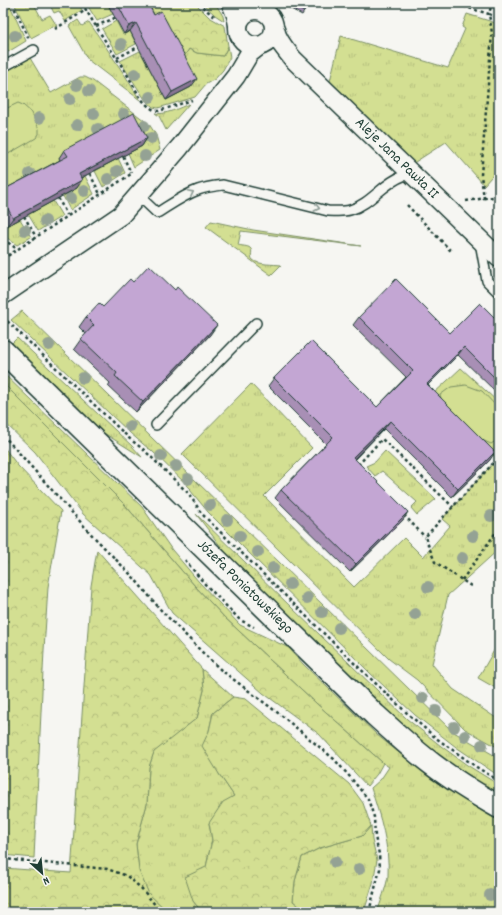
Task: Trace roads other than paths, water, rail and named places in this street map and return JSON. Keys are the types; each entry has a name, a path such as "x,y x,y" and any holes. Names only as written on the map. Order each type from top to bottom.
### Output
{"street":[{"path":"231,3 236,15 242,52 241,62 237,74"},
{"path":"3,295 120,215 180,147 237,74 249,54 272,39 274,34 261,11 250,11 244,14 240,19 239,31"},
{"name":"Aleje Jana Pawła II","path":"261,11 279,40 294,59 499,258"},
{"name":"Aleje Jana Pawła II","path":"239,31 243,41 247,45 252,47 275,46 294,59"},
{"name":"Józefa Poniatowskiego","path":"3,351 375,715 431,764 468,789 499,807"}],"lane":[{"path":"3,67 32,46"},
{"path":"138,195 157,213 198,190 223,185 328,211 339,212 351,210 362,204 390,182 402,176 412,174"},
{"path":"479,239 487,281 499,292"},
{"path":"156,425 256,323"}]}
